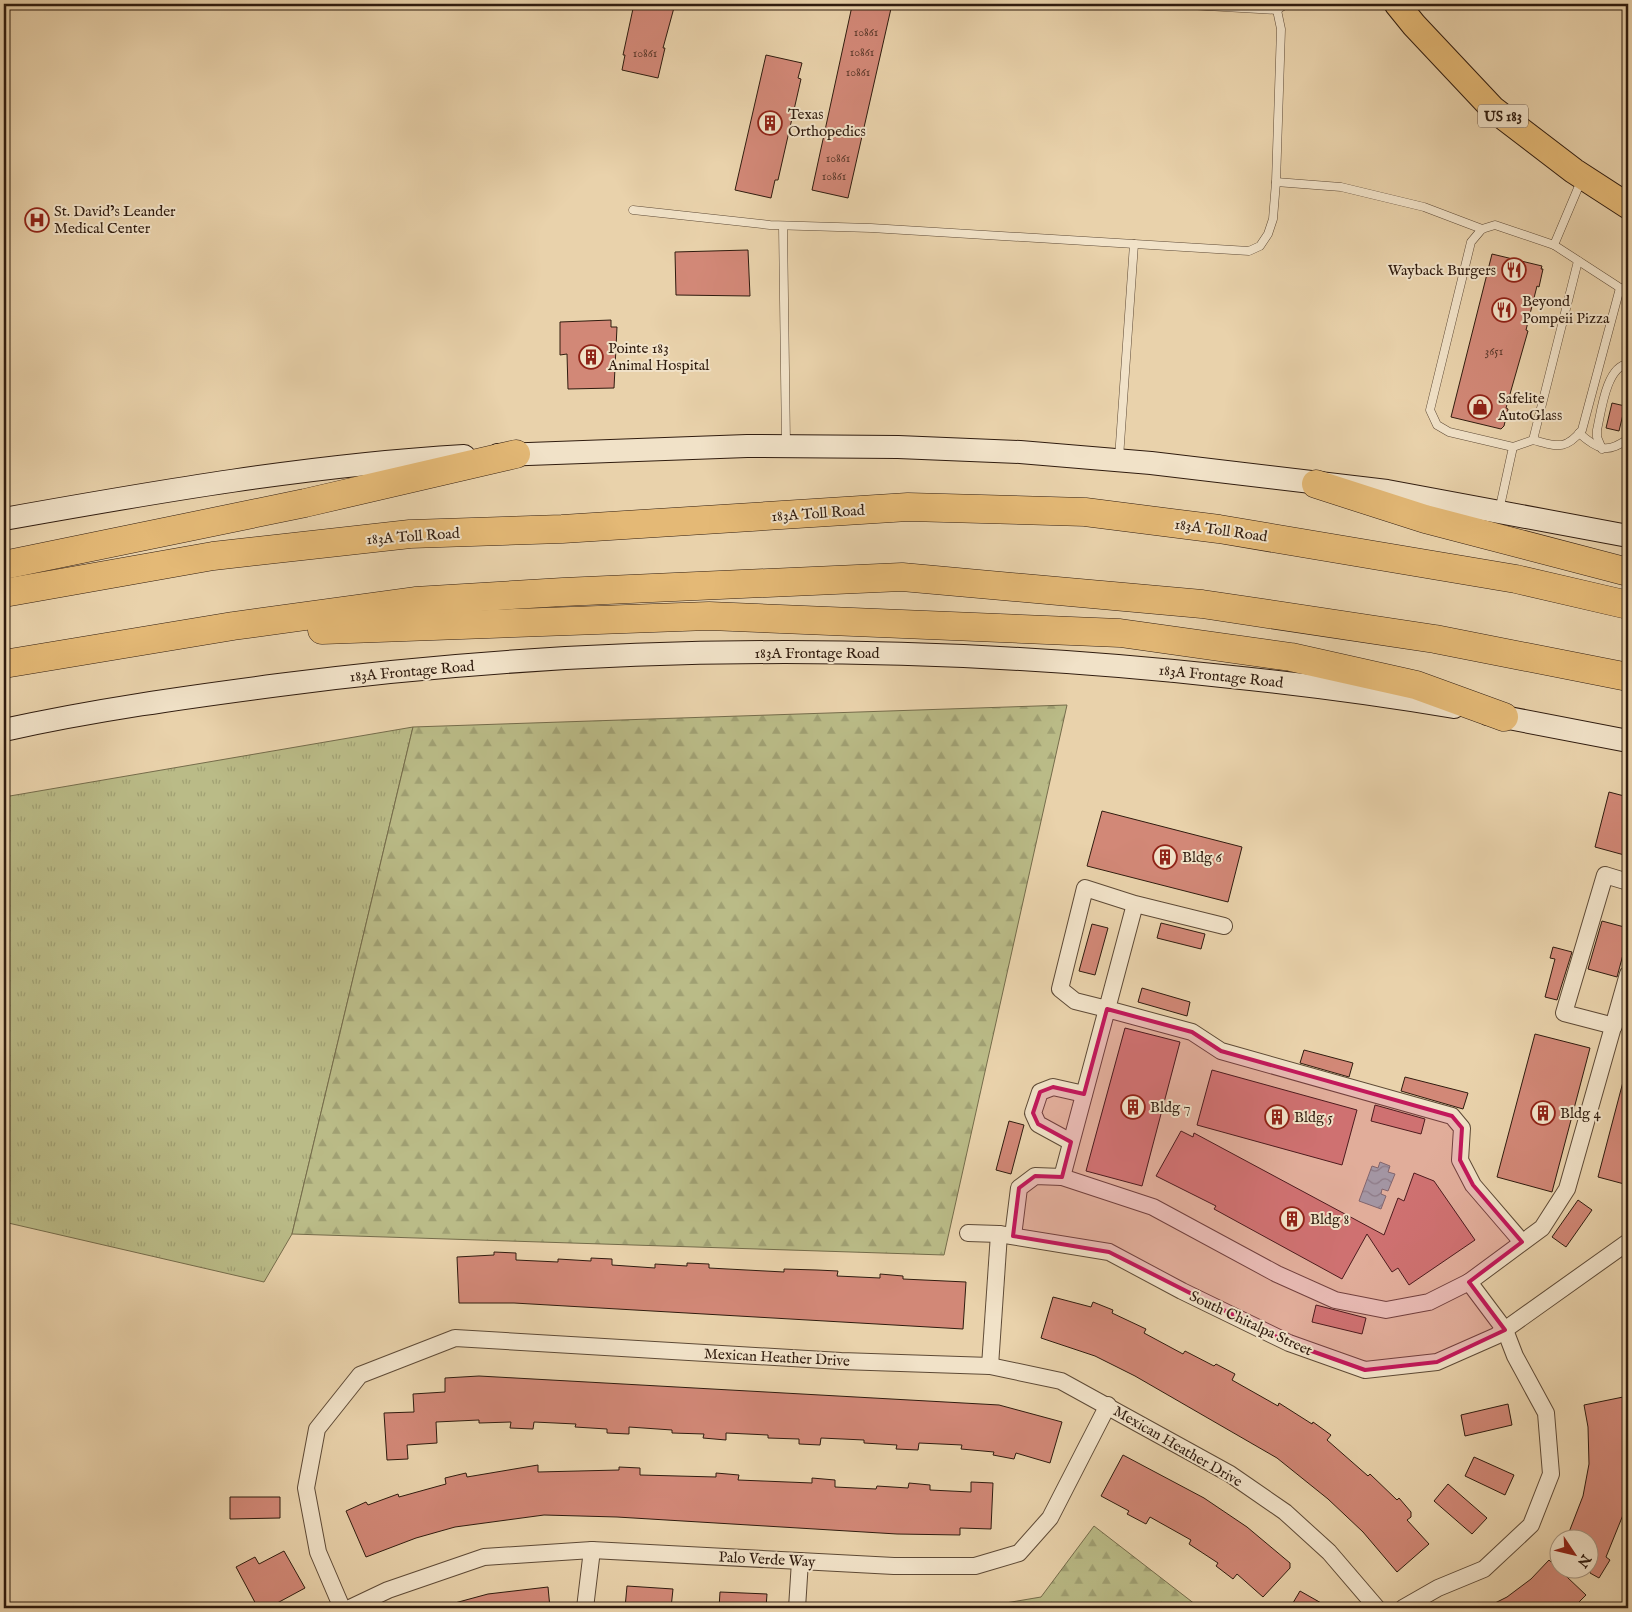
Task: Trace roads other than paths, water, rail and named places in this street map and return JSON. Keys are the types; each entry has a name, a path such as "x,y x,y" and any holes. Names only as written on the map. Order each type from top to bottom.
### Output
{"highway":[{"path":"4,565 305,503 516,454"},
{"path":"1316,484 1426,519 1628,572"},
{"name":"183A Toll Road","path":"4,594 213,556 410,534 572,529 908,507 1085,512 1219,529 1516,579 1628,605"},
{"path":"4,664 160,638 416,601 582,591 902,577 1202,604 1435,639 1628,677"},
{"path":"160,638 406,626 709,616 1120,633 1291,657 1416,685 1504,717"}],"main road":[{"name":"US 183","path":"1397,4 1414,25 1493,109 1583,176 1628,206"},
{"path":"4,519 105,500 336,468 516,454 613,449 786,446 1020,452 1119,460 1387,491 1628,536"},
{"name":"183A Frontage Road","path":"4,730 182,698 330,678 590,657 706,653 847,652 1002,657 1154,668 1301,684 1504,717 1628,741"}],"street":[{"path":"1614,1026 1564,1013 1606,876 1628,882"},
{"path":"1224,926 1134,904 1086,888 1060,988 1075,1001 1192,1032 1220,1051 1452,1116 1462,1128 1460,1160 1464,1168 1474,1185 1522,1242"},
{"path":"1062,1177 1134,904"},
{"path":"990,1366 1006,1235 1019,1188 1035,1176 1062,1177 1153,1207 1277,1274 1335,1300 1386,1310 1429,1302 1469,1282 1542,1228 1567,1189 1628,974"},
{"path":"1071,1142 1038,1124 1033,1113 1040,1092 1053,1087 1084,1094"},
{"name":"South Chitalpa Street","path":"968,1233 1006,1235 1108,1252 1182,1291 1289,1343 1365,1370 1437,1362 1496,1336 1628,1242"},
{"path":"1403,1608 1422,1603 1484,1569 1531,1525 1551,1474 1546,1413 1515,1356 1505,1330 1469,1282"},
{"name":"Mexican Heather Drive","path":"342,1608 318,1552 306,1488 317,1429 360,1375 455,1338 840,1361 990,1366 1061,1381 1108,1405 1230,1474 1284,1512 1329,1552 1377,1608"},
{"name":"Palo Verde Way","path":"350,1608 388,1590 484,1557 592,1550 894,1566 975,1566 1019,1553 1050,1518 1108,1405"},
{"path":"585,1608 592,1550"},
{"path":"796,1608 800,1561"}],"lane":[{"path":"1171,4 1277,10 1286,4"},
{"path":"633,210 711,220 783,226 871,228 1249,251 1260,246 1268,234 1273,219 1281,30 1277,10"},
{"path":"1554,245 1583,176"},
{"path":"1276,182 1350,189 1424,207 1482,229"},
{"path":"1620,288 1579,433 1573,441 1561,447 1533,440 1513,446 1449,432 1437,425 1430,410 1472,242 1482,229 1495,225 1554,245 1628,293"},
{"path":"783,226 786,446"},
{"path":"1119,460 1134,244"},
{"path":"1533,440 1578,261"},
{"path":"1602,449 1596,437 1608,384 1619,367 1628,364"},
{"path":"1579,433 1589,442 1602,449 1610,449 1628,439"},
{"path":"1499,511 1513,446"}],"water":[{"path":"1380,1162 1390,1166 1388,1172 1395,1174 1388,1191 1382,1189 1381,1194 1386,1196 1381,1209 1359,1201 1372,1166 1378,1168"}],"place":[{"name":"Texas Orthopedics","path":"770,123"},
{"name":"St. David’s Leander Medical Center","path":"37,220"},
{"name":"Wayback Burgers","path":"1514,270"},
{"name":"Beyond Pompeii Pizza","path":"1504,310"},
{"name":"Pointe 183 Animal Hospital","path":"591,357"},
{"name":"Safelite AutoGlass","path":"1480,407"},
{"name":"Bldg 6","path":"1165,857"},
{"name":"Bldg 7","path":"1133,1107"},
{"name":"Bldg 4","path":"1543,1113"},
{"name":"Bldg 5","path":"1277,1117"},
{"name":"Bldg 8","path":"1292,1219"}]}
